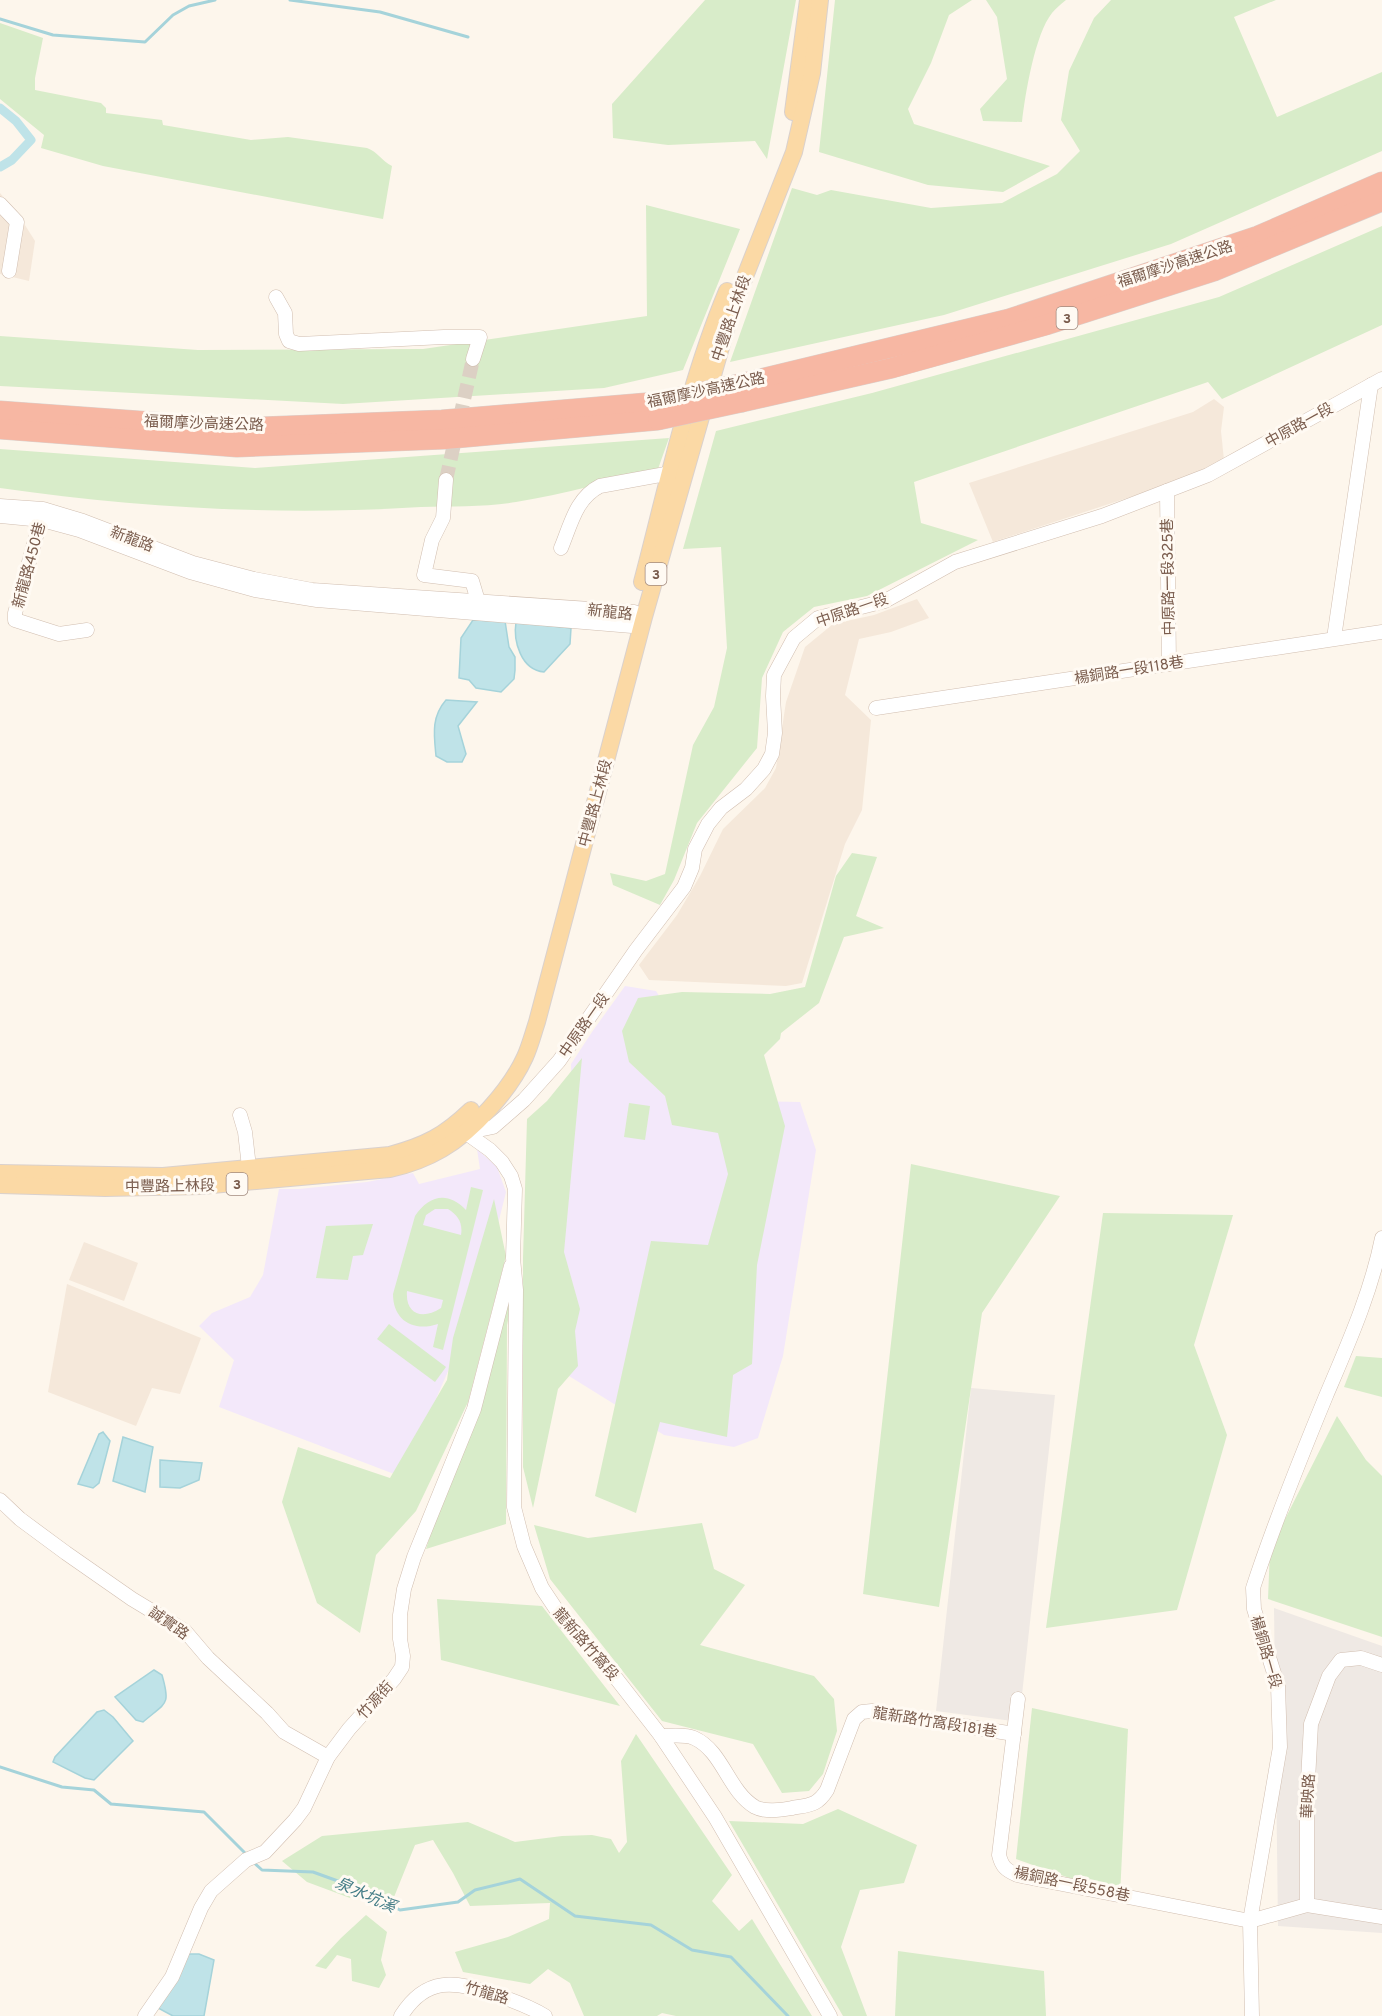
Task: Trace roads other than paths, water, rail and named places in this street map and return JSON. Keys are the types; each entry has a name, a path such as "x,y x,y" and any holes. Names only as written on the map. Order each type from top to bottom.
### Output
{"highway":[{"name":"福爾摩沙高速公路","path":"743,393 1009,319 1258,236 1382,182"},
{"name":"福爾摩沙高速公路","path":"0,429 237,447 445,439 657,411 743,393 892,368 1046,325 1214,271 1382,201"},
{"name":"福爾摩沙高速公路","path":"0,411 236,428 657,411"}],"main road":[{"name":"中豐路上林段","path":"0,1185 105,1188 201,1186 390,1169 415,1163 443,1149 460,1129 490,1106 512,1078 525,1057 537,1022 637,618 670,473 713,326 765,203 785,146 794,109 808,0"},
{"name":"中豐路上林段","path":"637,618 731,312 794,152 812,73 820,0"},
{"name":"中豐路上林段","path":"0,1173 163,1176 390,1155 422,1146 460,1129"}],"street":[{"path":"0,204 17,222 9,271"},
{"path":"276,297 285,313 286,334 289,341 299,345 480,337 473,359"},
{"path":"1334,638 1377,382"},
{"name":"中原路一段","path":"460,1129 493,1127 524,1100 559,1061 636,950 684,887 692,868 695,849 708,824 721,808 746,789 764,769 772,754 775,733 772,696 774,675 794,638 818,618 885,601 955,562 1102,516 1208,476 1377,382"},
{"path":"561,548 580,503 591,491 600,486 670,473"},
{"path":"446,480 442,518 432,540 424,575 472,581 478,601"},
{"name":"中原路一段325巷","path":"1167,491 1169,664"},
{"name":"新龍路","path":"0,506 83,521 193,562 254,579 312,590 478,601 637,618"},
{"name":"新龍路","path":"0,516 42,515 190,572 255,590 317,600 637,618"},
{"name":"新龍路450巷","path":"42,515 15,620 59,634 87,630"},
{"name":"楊銅路一段118巷","path":"876,708 1382,632"},
{"path":"240,1115 245,1132 249,1167"},
{"name":"龍新路竹窩段","path":"460,1129 490,1150 502,1162 511,1176 514,1189 513,1258 516,1290 513,1507 524,1546 542,1588 564,1621 605,1664 661,1736 715,1817 830,2016"},
{"name":"楊銅路一段","path":"1252,2016 1250,1921 1280,1747 1278,1686 1254,1609 1253,1588 1321,1408 1353,1334 1376,1267 1382,1238"},
{"name":"竹源街","path":"146,2016 171,1977 201,1908 211,1891 251,1858 265,1852 304,1808 328,1757 402,1667 400,1615 404,1589 414,1557 474,1409 513,1258"},
{"name":"誠實路","path":"0,1500 20,1519 66,1553 132,1599 185,1631 208,1658 284,1732 328,1757"},
{"name":"華映路","path":"1307,1905 1307,1799 1311,1724 1329,1676 1341,1660 1360,1658 1382,1665"},
{"name":"楊銅路一段558巷","path":"1018,1699 999,1855 1005,1870 1017,1875 1250,1921 1307,1905"},
{"name":"龍新路竹窩段181巷","path":"661,1736 692,1737 708,1747 738,1792 756,1808 781,1810 821,1801 854,1719 862,1712 872,1711 1014,1734"},
{"path":"1307,1905 1382,1917"},
{"name":"竹龍路","path":"401,2016 422,1992 441,1985 468,1985 529,2006 545,2016"}],"water":[{"path":"473,620 505,621 509,647 515,657 515,670 514,679 501,692 476,688 469,680 459,678 461,638"},
{"path":"516,622 571,628 570,644 544,672 536,670 524,660 517,646"},
{"path":"446,700 477,702 458,726 466,754 462,762 447,762 436,756 434,734 436,720"},
{"path":"103,1432 110,1441 99,1483 93,1488 78,1484 99,1434"},
{"path":"123,1437 153,1447 145,1492 113,1481"},
{"path":"160,1460 202,1463 199,1480 180,1488 160,1487"},
{"path":"154,1670 162,1675 166,1698 161,1707 143,1722 136,1720 115,1697"},
{"path":"104,1710 133,1741 94,1780 53,1762 55,1757 97,1712"},
{"path":"188,1954 199,1954 214,1960 204,2016 173,2016 158,2008"}],"waterway":[{"path":"0,19 53,35 145,42 173,15 189,6 215,0"},
{"path":"290,0 380,12 468,37"},
{"path":"0,108 16,121 31,140 12,160 0,167"},
{"name":"泉水坑溪","path":"0,1767 62,1787 94,1790 111,1804 204,1812 248,1856"},
{"name":"泉水坑溪","path":"252,1861 262,1870 313,1872 360,1889 400,1910 458,1902 475,1890 520,1879 575,1916 651,1925 692,1950 731,1957 788,2016"}],"tunnel":[{"path":"446,480 473,359"}]}
